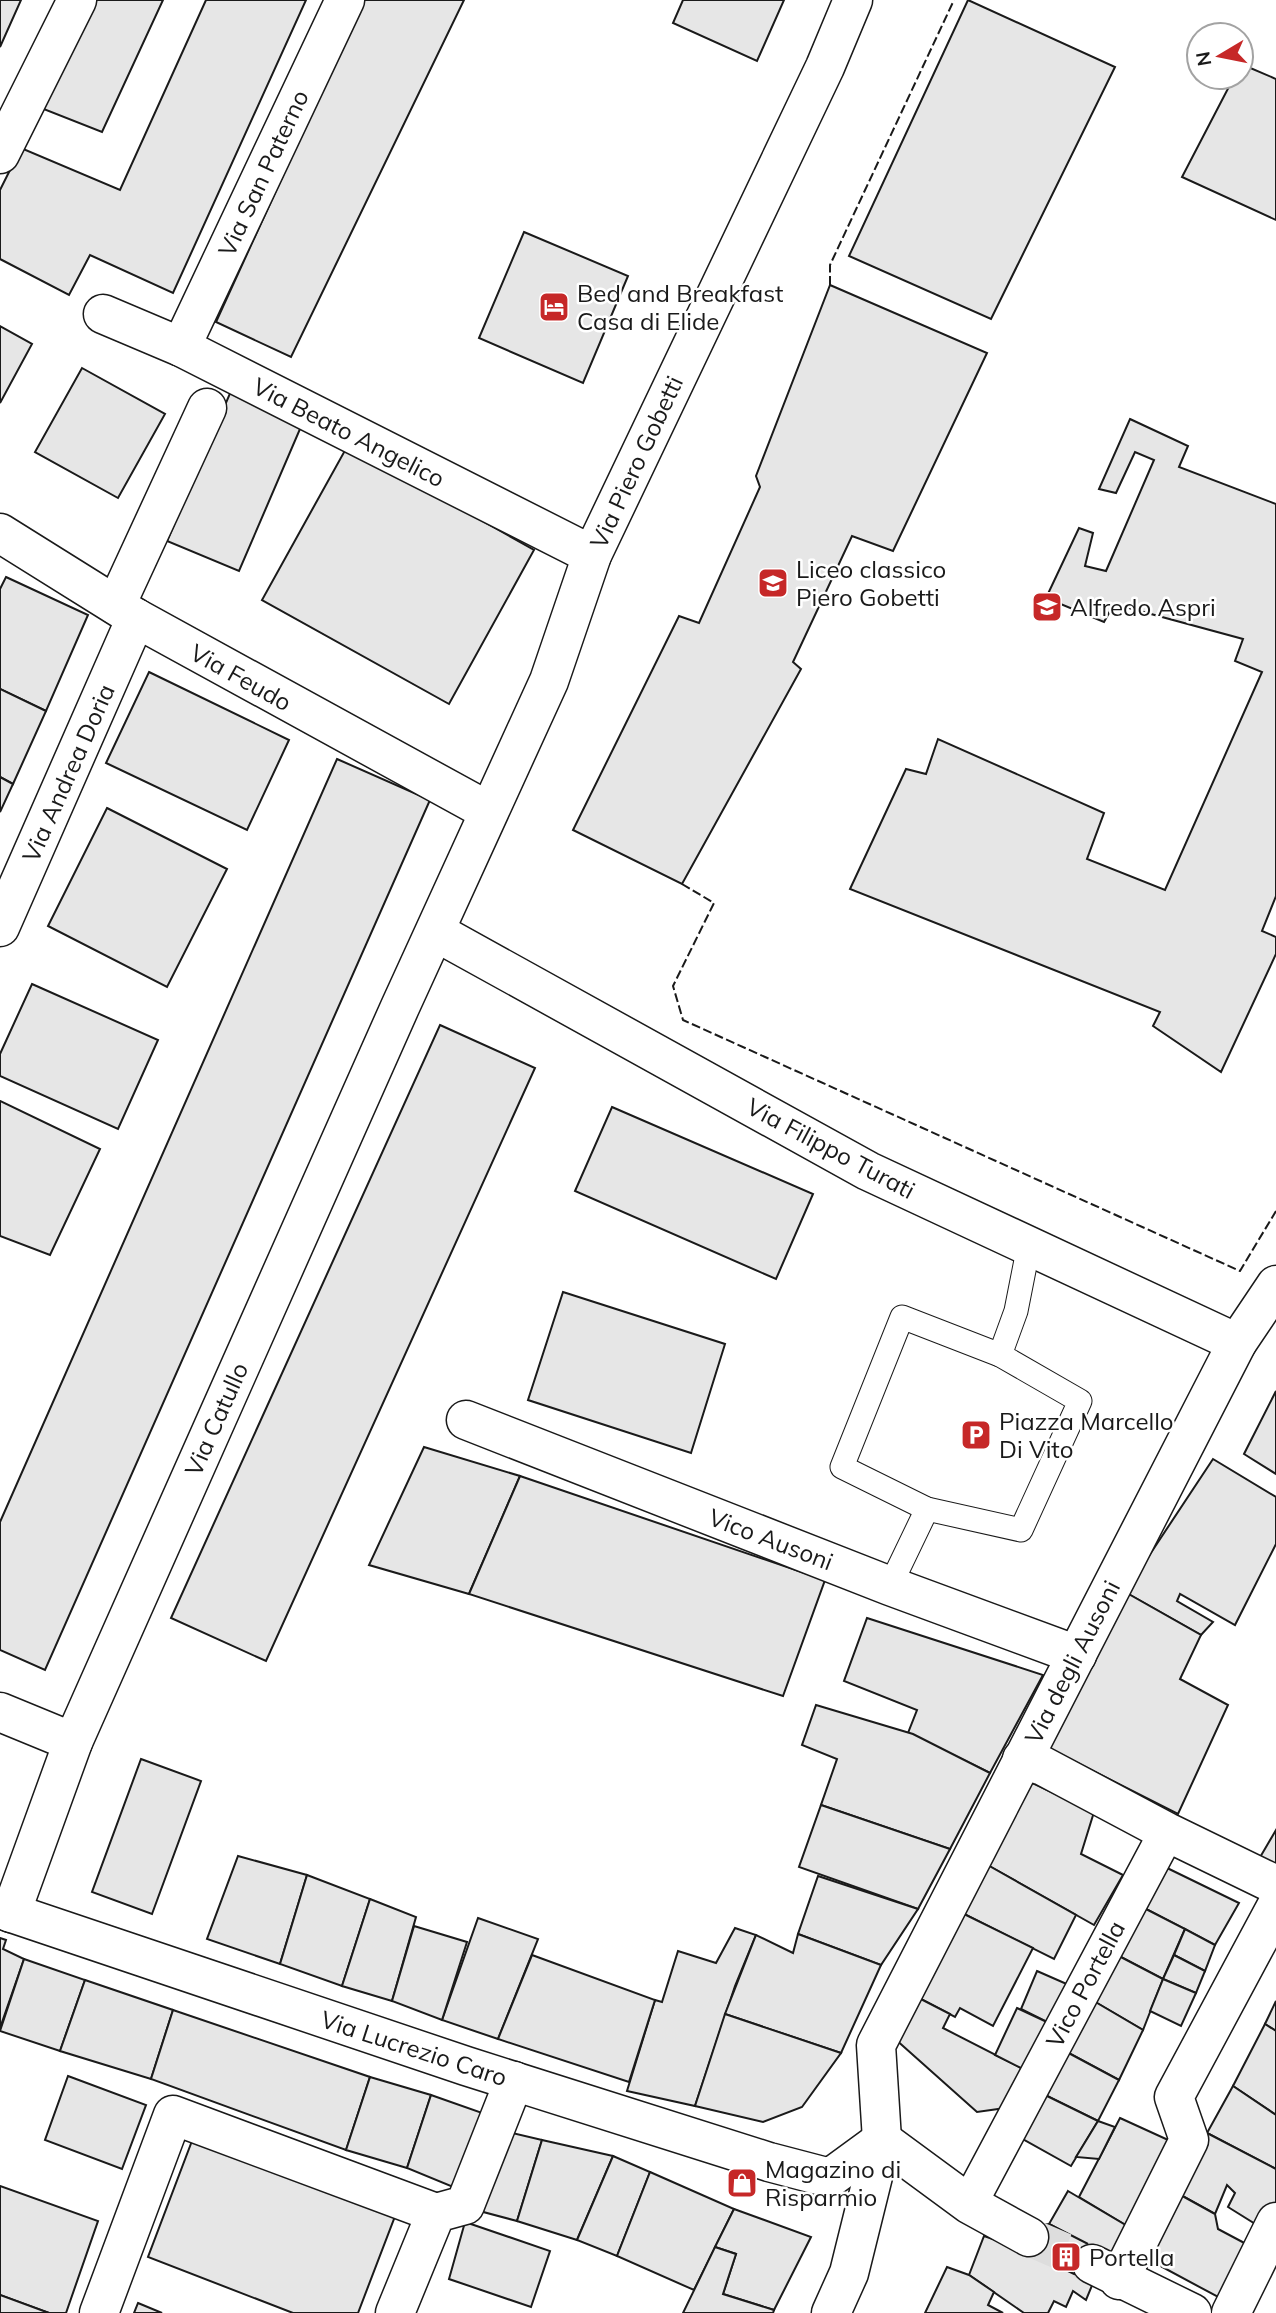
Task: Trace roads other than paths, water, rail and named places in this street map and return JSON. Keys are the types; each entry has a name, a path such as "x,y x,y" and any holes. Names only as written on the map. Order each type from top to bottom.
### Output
{"street":[{"path":"0,154 77,0"},
{"name":"Via San Paterno","path":"181,347 345,0"},
{"name":"Via Piero Gobetti","path":"436,932 488,811 549,681 592,555 825,67 853,0"},
{"name":"Via Beato Angelico","path":"103,314 181,347 592,555"},
{"name":"Via Andrea Doria","path":"0,927 206,408"},
{"name":"Via Feudo","path":"0,533 126,612 488,811"},
{"name":"Via Filippo Turati","path":"436,932 867,1171 1237,1343"},
{"name":"Via Catullo","path":"5,1911 73,1742 400,1007 436,932"},
{"name":"Via degli Ausoni","path":"882,2140 876,2045 1237,1343 1276,1285"},
{"name":"Vico Ausoni","path":"466,1420 890,1586 1077,1655"},
{"path":"0,1712 73,1742"},
{"path":"1022,1759 1043,1766 1167,1832 1276,1885"},
{"name":"Vico Portella","path":"969,2204 1167,1832"},
{"path":"1192,2313 1105,2272 1189,2140 1174,2097 1276,1907"},
{"name":"Via Lucrezio Caro","path":"5,1911 514,2081 769,2162 830,2178 882,2140"},
{"path":"99,2313 173,2115 436,2213 465,2205 514,2081"},
{"path":"831,2313 849,2273 882,2140 969,2204 1029,2237"},
{"path":"395,2313 436,2213"},
{"path":"1231,2313 1276,2222"}],"lane":[{"path":"1000,1354 1016,1311 1028,1245"},
{"path":"902,1317 1000,1354 1080,1401 1021,1530 927,1509 842,1467 902,1317"},
{"path":"890,1586 927,1509"}],"tunnel":[{"path":"1029,2237 1092,2264"}],"place":[{"name":"Bed and Breakfast Casa di Elide","path":"554,307"},
{"name":"Liceo classico Piero Gobetti","path":"773,583"},
{"name":"Alfredo Aspri","path":"1047,607"},
{"name":"Piazza Marcello Di Vito","path":"976,1435"},
{"name":"Magazino di Risparmio","path":"742,2183"},
{"name":"Portella","path":"1066,2257"}]}
